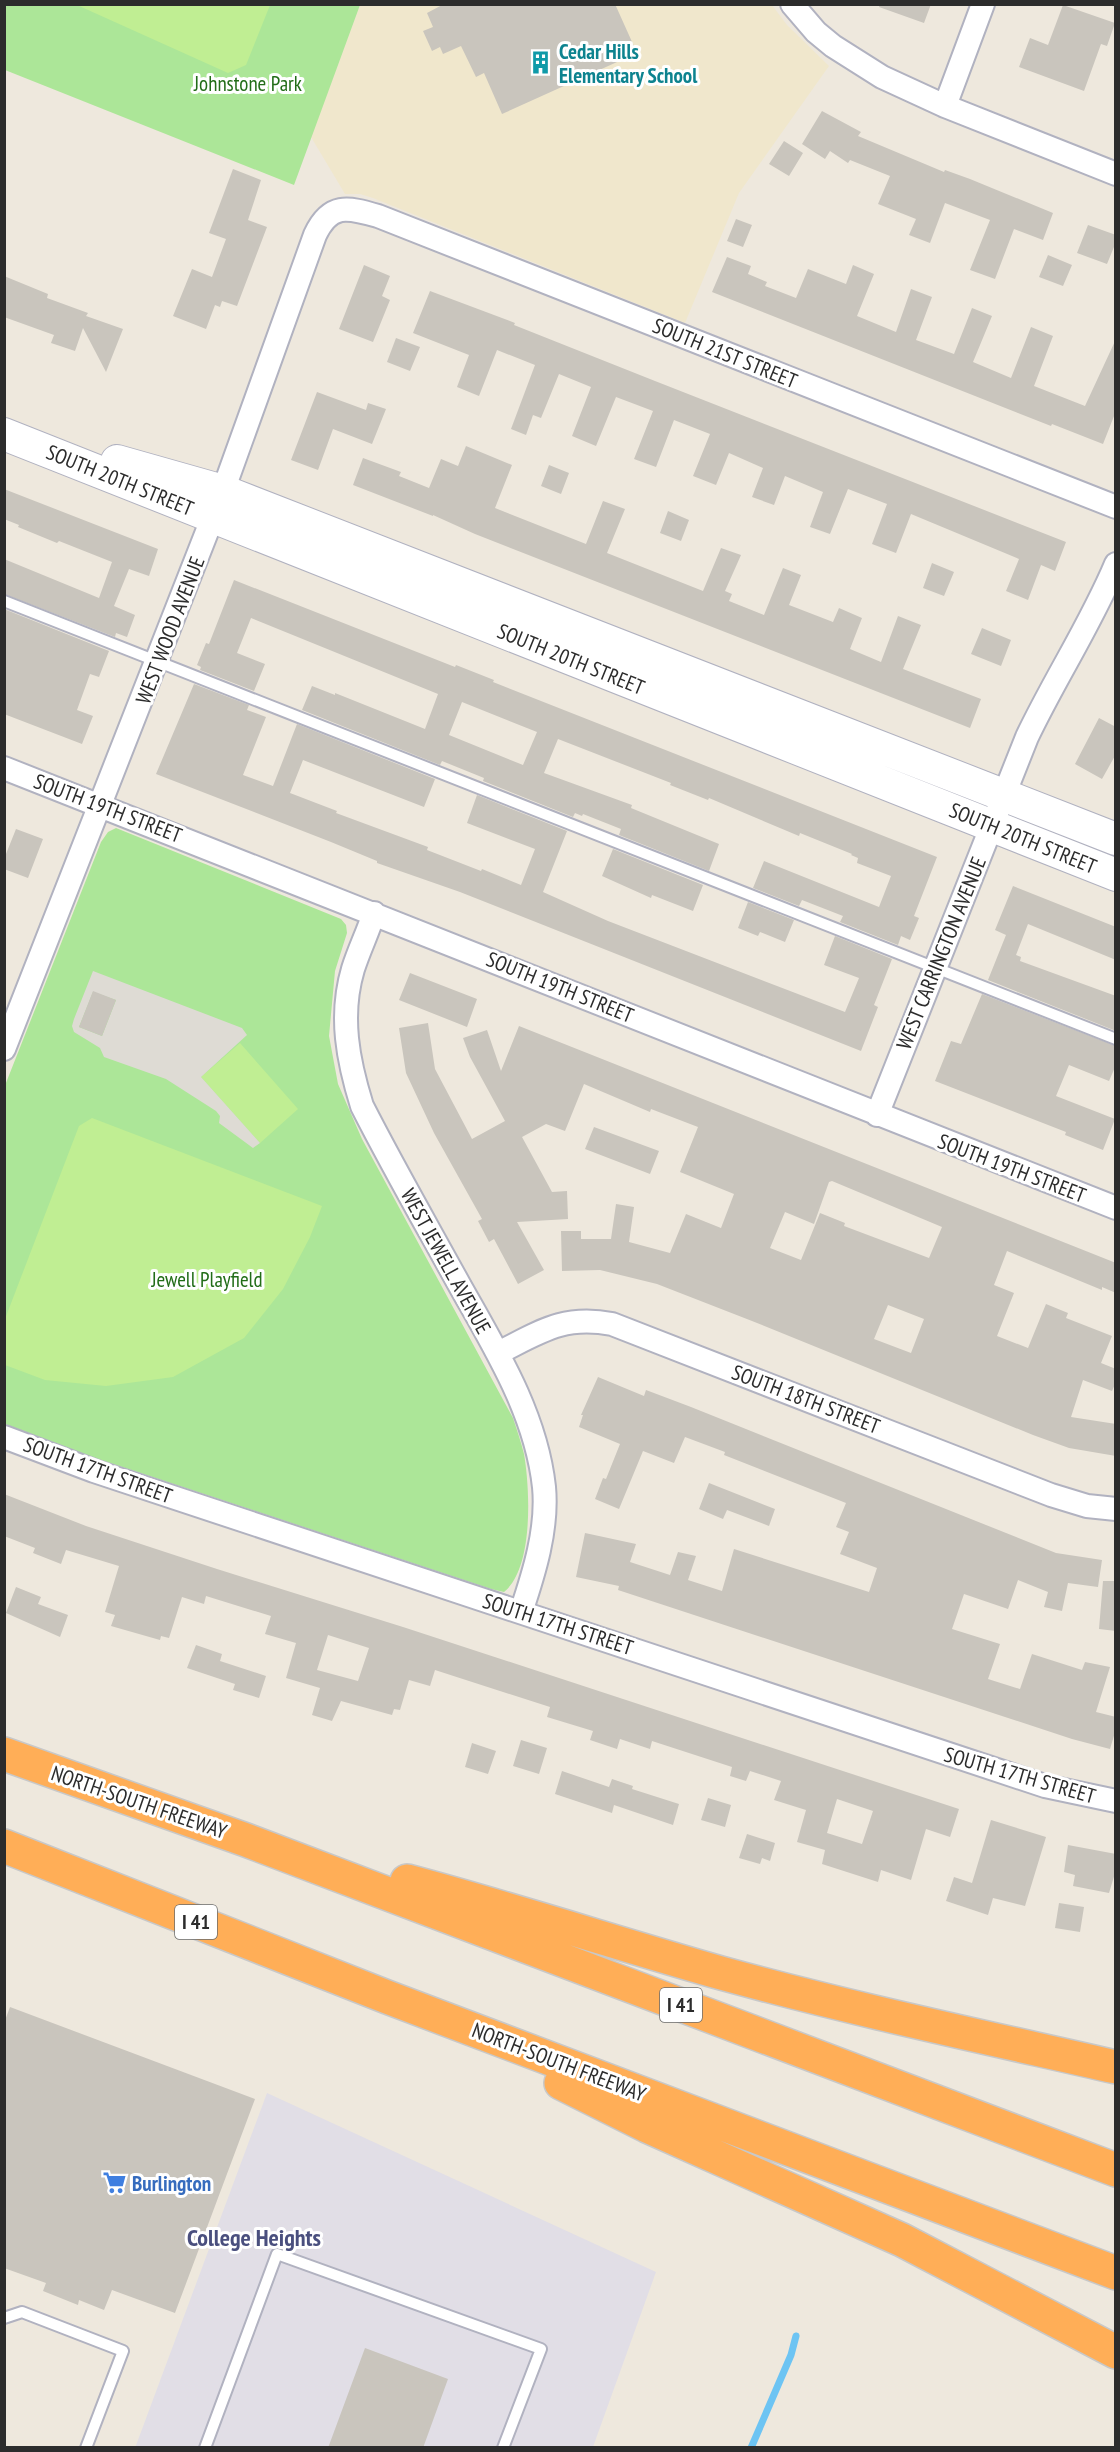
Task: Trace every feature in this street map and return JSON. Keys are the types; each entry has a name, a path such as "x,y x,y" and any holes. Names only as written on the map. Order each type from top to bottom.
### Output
{"highway":[{"name":"NORTH-SOUTH FREEWAY","path":"4,1755 246,1840 1116,2170"},
{"path":"246,1840 470,1898 722,1973 1116,2067"},
{"name":"NORTH-SOUTH FREEWAY","path":"4,1846 387,1997 1116,2273"},
{"path":"387,1997 647,2126 902,2240 1116,2352"}],"street":[{"path":"792,4 816,32 859,64 882,77 945,106 1116,174"},
{"path":"945,106 983,4"},
{"name":"SOUTH 21ST STREET","path":"333,211 348,209 378,216 1116,507"},
{"name":"WEST WOOD AVENUE","path":"4,1049 102,805 218,505 315,236 322,221 333,211"},
{"name":"SOUTH 20TH STREET","path":"16,438 74,464 218,505 1116,839"},
{"name":"SOUTH 20TH STREET","path":"218,505 992,826 1116,875"},
{"name":"WEST CARRINGTON AVENUE","path":"877,1115 1027,737 1045,700 1087,627 1116,564"},
{"name":"SOUTH 19TH STREET","path":"4,768 1116,1208"},
{"name":"WEST JEWELL AVENUE","path":"374,913 353,970 347,998 346,1033 350,1066 362,1106 381,1144 498,1353 531,1425 539,1451 544,1490 543,1523 538,1555 522,1612"},
{"name":"SOUTH 18TH STREET","path":"498,1353 556,1324 591,1320 612,1324 1051,1495 1088,1506 1116,1509"},
{"name":"SOUTH 17TH STREET","path":"4,1437 94,1471 1045,1786 1116,1801"}],"lane":[{"path":"4,601 1116,1039"},
{"path":"205,2448 277,2254 541,2349 503,2448"},
{"path":"4,2319 22,2312 123,2351 86,2448"}],"shaded area":[{"path":"360,5 772,5 787,25 829,66 739,193 685,323 373,198 360,194 345,194 311,137"},
{"path":"93,971 242,1028 247,1035 201,1077 260,1143 253,1148 219,1123 220,1116 216,1111 166,1079 104,1057 100,1048 74,1032 72,1026","holes":["93,992 116,1000 102,1036 79,1027"]},
{"path":"267,2093 656,2272 593,2447 135,2448"}],"green space":[{"name":"Johnstone Park","path":"4,5 360,5 294,185 5,70"},
{"path":"77,5 270,5 246,65 228,73"},
{"name":"Jewell Playfield","path":"116,828 341,919 346,925 347,933 335,971 329,1036 338,1084 362,1139 513,1418 524,1454 528,1487 528,1527 521,1565 514,1581 504,1592 95,1458 5,1424 4,1088 101,842 108,832"},
{"path":"240,1043 298,1109 260,1143 201,1077"},
{"path":"92,1118 322,1206 310,1237 283,1289 244,1338 173,1377 106,1386 45,1380 5,1365 5,1319 79,1126"}],"building":[{"name":"Cedar Hills Elementary School","path":"444,4 615,4 637,53 502,114 484,73 476,77 461,46 443,54 440,47 432,51 423,31 433,27 427,13"},
{"path":"880,4 931,4 924,23 879,7"},
{"path":"1063,5 1115,23 1107,46 1101,44 1084,91 1019,67 1030,38 1048,45"},
{"path":"822,111 861,132 858,136 944,172 945,170 970,179 1053,213 1043,240 1014,229 995,279 970,270 990,220 945,203 930,243 909,235 916,219 878,204 890,176 850,160 848,163 830,151 825,159 802,144"},
{"path":"784,141 803,153 789,176 769,164"},
{"path":"233,169 261,180 248,220 267,227 237,306 222,301 220,307 215,305 206,329 173,316 192,269 212,277 226,239 209,233"},
{"path":"736,219 752,225 743,247 727,241"},
{"path":"1088,225 1116,235 1116,242 1107,264 1077,253"},
{"path":"1048,255 1072,265 1063,286 1039,277"},
{"path":"727,257 751,266 748,274 767,282 765,286 796,298 808,269 846,284 853,265 874,274 857,316 896,332 911,289 932,297 916,340 954,354 972,308 992,316 973,362 1011,378 1031,327 1053,336 1034,386 1085,406 1116,339 1116,411 1103,444 1052,424 1051,426 712,292"},
{"path":"364,265 390,276 382,296 390,300 373,342 339,329"},
{"path":"4,276 48,294 47,298 88,313 86,316 123,329 106,372 83,328 75,351 51,343 54,335 4,317"},
{"path":"430,291 1066,542 1055,571 1041,565 1028,600 1006,591 1019,559 911,514 896,553 872,544 887,504 848,489 830,534 810,527 823,492 785,476 774,505 752,497 763,468 729,453 716,485 693,476 710,434 674,420 656,467 634,459 653,411 616,397 596,446 572,436 591,387 559,374 541,418 533,415 526,435 511,429 535,365 497,350 479,396 457,387 469,355 413,333"},
{"path":"396,338 420,347 410,371 387,362"},
{"path":"317,392 366,410 368,403 386,409 372,444 333,429 318,470 291,460"},
{"path":"466,446 512,465 495,508 586,544 603,501 625,509 607,553 703,591 721,548 741,555 725,591 732,594 729,601 764,615 783,568 801,575 789,605 833,622 839,608 862,618 850,649 881,662 898,616 921,625 903,669 981,699 970,728 353,485 363,458 401,472 399,476 429,488 441,459 458,466"},
{"path":"549,465 569,473 561,494 541,486"},
{"path":"4,489 158,549 149,576 129,569 114,606 135,615 127,637 116,633 115,637 4,594 4,559 99,598 112,562 59,541 57,543 4,519"},
{"path":"668,511 689,520 681,541 660,533"},
{"path":"932,563 954,572 944,596 923,588"},
{"path":"234,580 455,667 456,665 494,680 493,682 937,857 914,916 919,918 910,940 901,936 898,945 840,922 843,916 802,900 799,906 753,888 764,861 879,907 891,876 857,863 858,858 852,854 800,833 799,836 558,739 544,773 632,805 631,808 719,844 709,871 619,835 621,829 583,814 582,816 575,813 573,817 483,781 484,778 442,761 440,765 302,710 312,686 425,729 438,694 251,618 237,653 265,664 254,691 200,670 201,667 197,665 206,643 209,644","holes":["462,702 537,732 523,765 449,735"]},
{"path":"4,609 109,651 99,677 90,674 77,710 93,716 82,744 4,714"},
{"path":"982,628 1011,640 1001,666 971,654"},
{"path":"194,684 249,705 247,710 266,717 243,775 273,786 297,724 435,779 424,807 303,760 290,793 337,811 336,813 428,847 427,850 521,885 535,849 467,823 477,795 567,831 543,892 608,921 845,1012 859,978 824,965 835,936 892,959 874,1005 878,1007 861,1051 460,892 377,863 377,861 331,842 156,774"},
{"path":"1099,718 1116,727 1116,754 1102,779 1075,764"},
{"path":"16,829 43,839 28,878 4,869 4,859"},
{"path":"613,849 703,885 693,911 652,895 651,898 602,876"},
{"path":"1013,886 1116,927 1116,960 1028,924 1016,955 1021,957 1020,961 1116,996 1116,1031 988,980 1006,935 995,930"},
{"path":"748,902 794,920 785,942 760,932 758,936 738,928"},
{"path":"410,973 477,999 467,1027 399,1000"},
{"path":"93,991 116,1000 102,1036 79,1027"},
{"path":"982,994 1116,1046 1116,1065 1109,1081 1069,1065 1056,1096 1115,1119 1103,1150 1065,1135 1066,1132 935,1081 951,1041 961,1044"},
{"path":"428,1023 435,1069 472,1139 505,1121 470,1057 463,1038 487,1030 501,1071 519,1026 1116,1263 1116,1293 1102,1287 1102,1290 1007,1251 994,1285 1014,1293 997,1336 1028,1348 1046,1304 1068,1313 1066,1318 1112,1336 1101,1363 1116,1369 1116,1382 1112,1391 1083,1380 1071,1417 1116,1424 1116,1456 1069,1448 1033,1435 657,1284 600,1270 562,1271 561,1231 581,1231 581,1239 611,1239 616,1204 634,1207 629,1242 670,1253 686,1214 721,1228 734,1194 680,1172 698,1127 651,1109 650,1112 584,1084 565,1131 546,1124 522,1137 552,1192 567,1191 568,1219 517,1222 544,1270 518,1284 494,1239 489,1242 478,1221 482,1219 434,1133 406,1073 399,1028","holes":["832,1181 942,1227 929,1258 844,1226 845,1223 820,1213 801,1260 770,1248 785,1212 814,1224 829,1182","888,1305 924,1319 911,1353 874,1339"]},
{"path":"594,1127 659,1151 650,1174 585,1149"},
{"path":"598,1377 644,1396 646,1390 691,1407 1056,1553 1102,1560 1098,1587 1068,1583 1062,1611 1044,1607 1048,1592 1018,1580 1008,1609 964,1594 952,1629 1000,1644 988,1679 1020,1689 1032,1654 1082,1670 1085,1662 1110,1667 1096,1712 1116,1717 1116,1729 1110,1749 1072,1739 618,1590 619,1586 576,1577 585,1533 636,1544 630,1562 670,1575 678,1552 696,1556 688,1580 722,1591 734,1549 869,1592 877,1568 840,1554 849,1532 836,1527 846,1503 724,1455 725,1452 685,1437 674,1463 643,1451 619,1509 595,1499 620,1444 579,1427 583,1415 581,1415"},
{"path":"709,1483 775,1509 769,1526 727,1510 723,1519 699,1509"},
{"path":"4,1494 86,1526 959,1809 950,1837 926,1829 911,1880 881,1870 878,1882 822,1864 825,1850 797,1842 806,1810 774,1800 781,1781 750,1771 746,1781 730,1776 732,1767 652,1741 650,1749 620,1739 617,1749 590,1740 593,1731 547,1717 550,1707 435,1670 430,1686 409,1680 400,1710 394,1709 392,1715 341,1701 332,1721 312,1715 320,1688 286,1678 296,1643 265,1634 271,1616 206,1596 204,1604 182,1597 169,1638 161,1636 160,1640 111,1626 115,1615 105,1612 119,1566 66,1550 61,1564 33,1553 35,1548 4,1536","holes":["328,1635 369,1648 358,1681 317,1670","837,1799 873,1811 862,1844 827,1833"]},
{"path":"1103,1581 1116,1581 1116,1631 1099,1629"},
{"path":"16,1587 41,1597 38,1604 68,1615 60,1637 6,1613"},
{"path":"196,1645 222,1654 220,1661 266,1676 259,1698 233,1690 235,1684 187,1668"},
{"path":"521,1740 547,1748 539,1774 513,1766"},
{"path":"472,1743 496,1751 488,1774 465,1767"},
{"path":"562,1771 609,1787 612,1779 633,1786 632,1789 679,1804 673,1825 614,1805 612,1813 555,1794"},
{"path":"708,1798 731,1805 725,1827 701,1820"},
{"path":"991,1820 1046,1837 1025,1906 993,1898 988,1915 946,1901 954,1877 972,1883"},
{"path":"747,1834 775,1843 770,1861 762,1858 760,1864 739,1858"},
{"path":"1068,1845 1116,1854 1116,1870 1109,1893 1073,1886 1075,1875 1064,1872"},
{"path":"1059,1903 1084,1907 1080,1932 1055,1928"},
{"name":"Burlington","path":"10,2007 255,2099 175,2313 112,2290 104,2310 79,2300 78,2305 43,2291 46,2283 4,2268 4,2023"},
{"path":"365,2348 448,2379 423,2448 328,2448"}],"waterway":[{"path":"751,2448 791,2355 796,2336"}],"place":[{"name":"Cedar Hills Elementary School","path":"541,63"},
{"name":"Burlington","path":"114,2183"}],"district":[{"name":"College Heights","path":"254,2237"}]}
